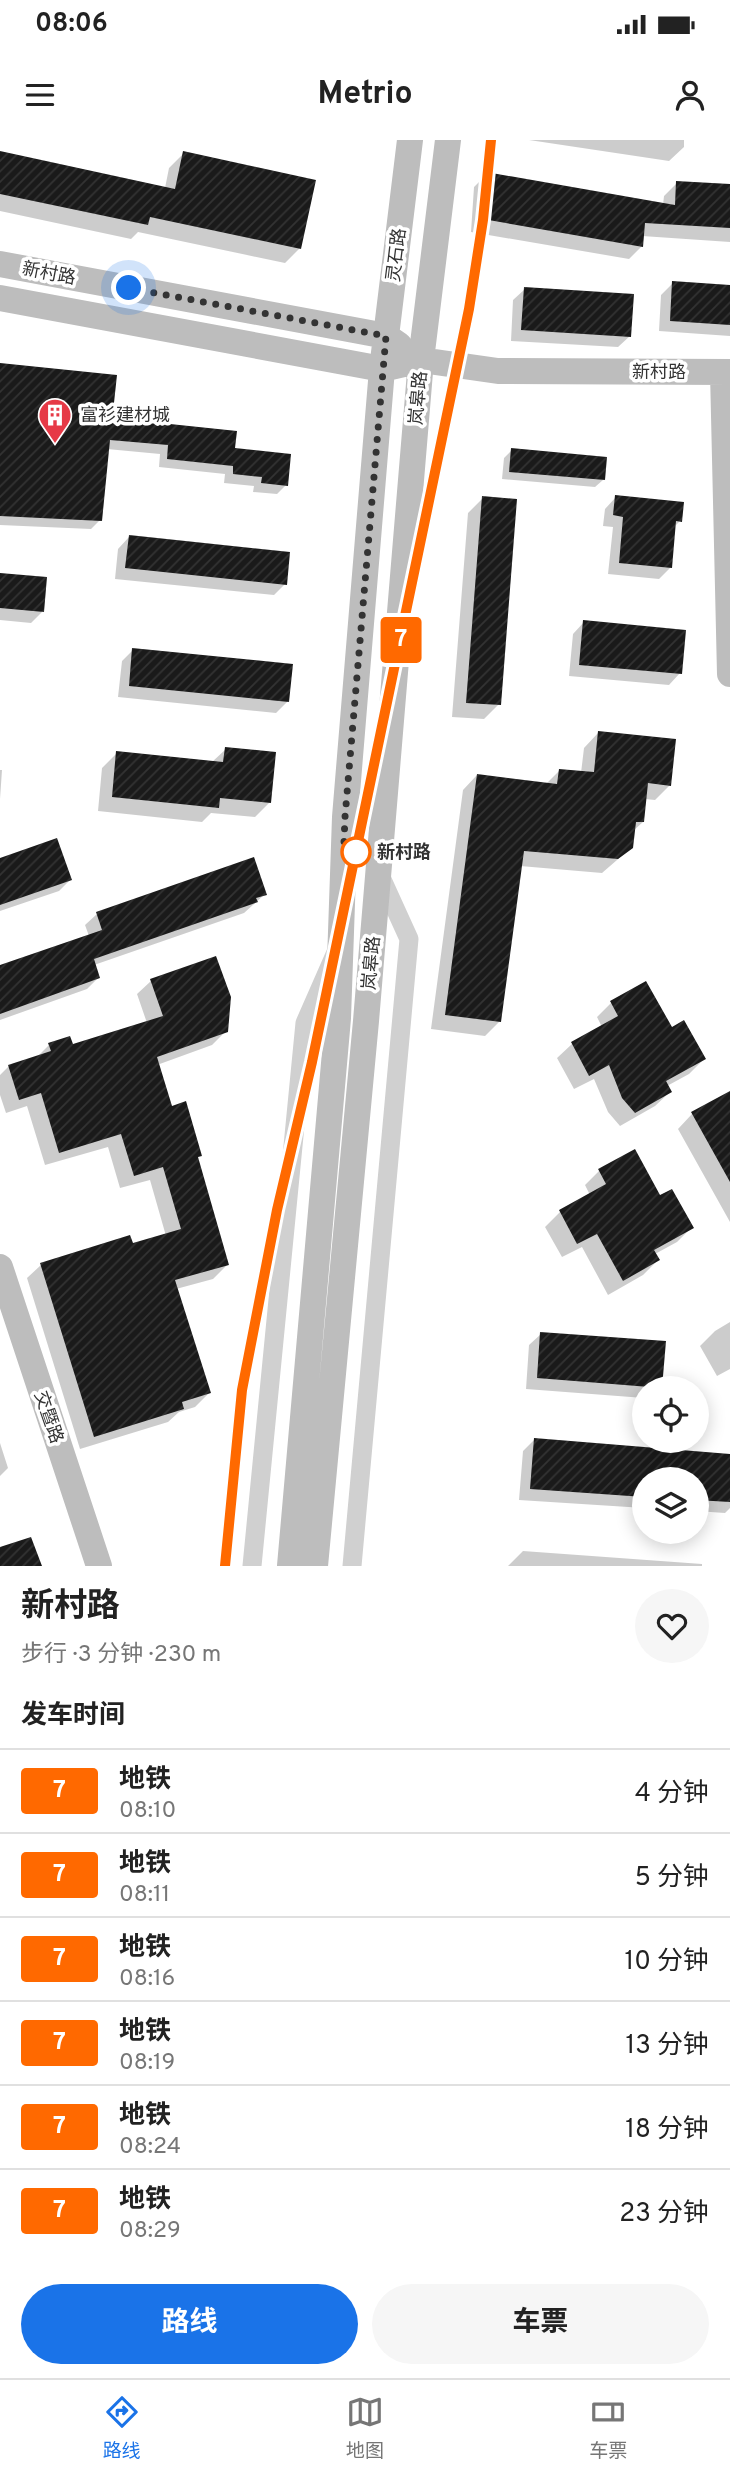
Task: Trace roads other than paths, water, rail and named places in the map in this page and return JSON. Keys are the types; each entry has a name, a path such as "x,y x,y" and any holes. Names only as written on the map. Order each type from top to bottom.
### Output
{"main road":[{"name":"灵石路","path":"382,369 410,140"},
{"path":"421,360 448,140"},
{"name":"新村路","path":"0,264 386,336 421,360"},
{"name":"新村路","path":"0,298 382,369 421,360 498,371 727,372"},
{"name":"岚皋路","path":"290,1566 305,1538 378,872 421,360"},
{"name":"岚皋路","path":"315,1566 305,1538 338,1018 345,817 382,369"},
{"path":"727,372 730,674"},
{"name":"交暨路","path":"0,1267 99,1566"}],"street":[{"path":"352,1566 409,939 378,872"},
{"path":"252,1566 304,1023 340,942"}],"metro line":[{"name":"7","path":"225,1566 242,1390 277,1210 312,1062 469,309 483,220 491,140"}],"place":[{"name":"富衫建材城","path":"55,445"},
{"name":"新村路","path":"356,852"}]}
